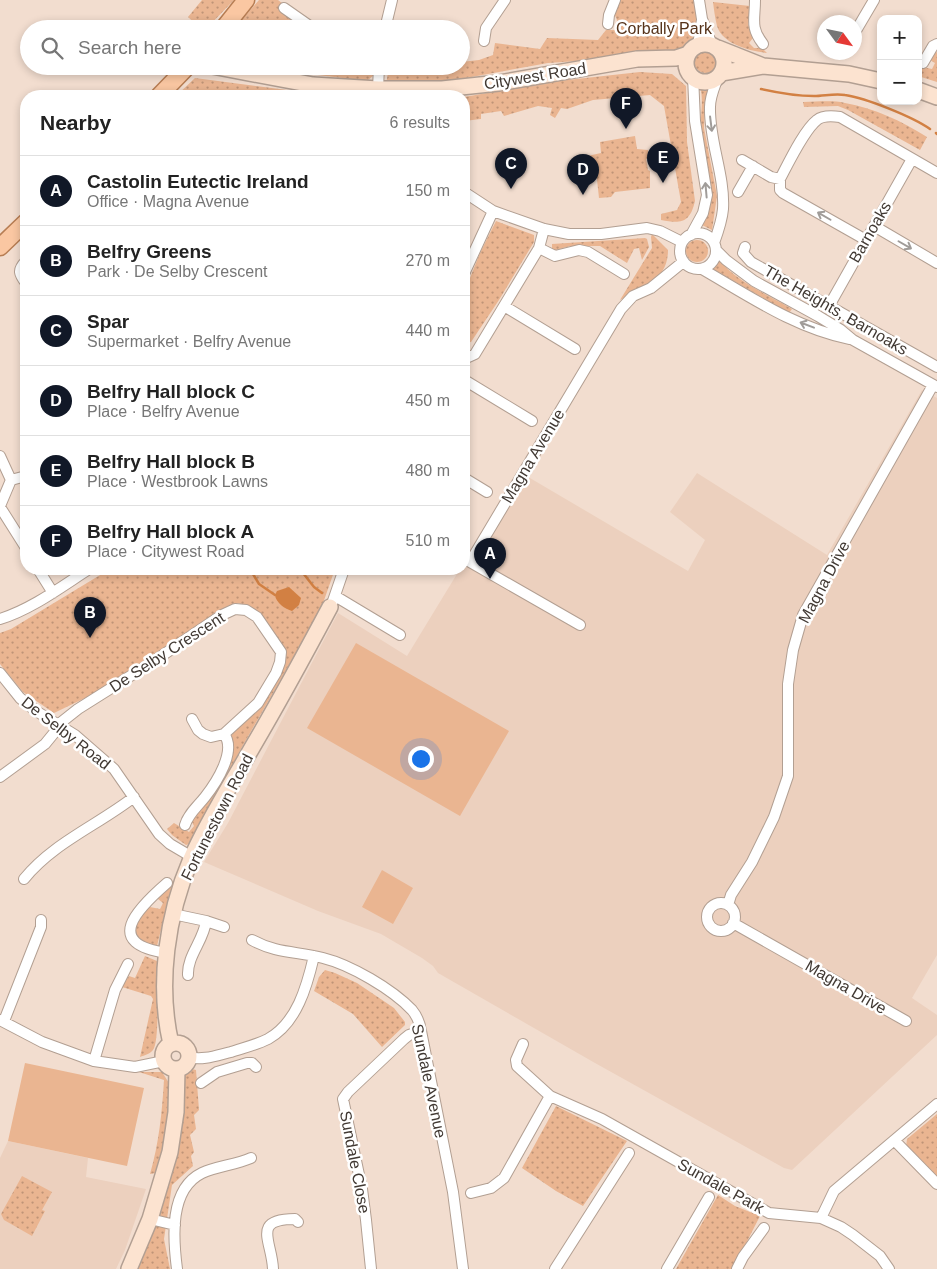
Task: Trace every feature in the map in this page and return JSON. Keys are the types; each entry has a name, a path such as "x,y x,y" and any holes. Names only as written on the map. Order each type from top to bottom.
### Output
{"main road":[{"path":"230,20 246,0"},
{"path":"165,90 179,75"},
{"path":"0,247 20,228"}],"street":[{"path":"387,20 392,0"},
{"path":"484,41 486,28 505,0"},
{"path":"608,24 609,15 615,0"},
{"path":"699,0 704,48"},
{"path":"755,0 753,24 756,35 763,44"},
{"path":"862,20 874,0"},
{"path":"284,8 301,20"},
{"path":"232,20 236,13"},
{"path":"923,63 933,46 937,44"},
{"path":"704,48 763,66 848,74 877,79"},
{"path":"704,48 721,52 724,63 710,104 710,120 723,210 714,260 702,269 692,268 683,262 680,252 682,242 691,235 703,213 707,195 691,74 687,60 704,48"},
{"name":"Citywest Road","path":"266,75 313,85 378,89 467,87 637,60 676,58 704,48"},
{"name":"Citywest Road","path":"651,59 691,74 697,80 708,81 719,75"},
{"path":"719,75 763,66"},
{"path":"378,89 379,75"},
{"path":"922,91 937,97"},
{"path":"866,240 780,190 780,179 810,128 819,118 840,117 937,173"},
{"name":"Barnoaks","path":"829,306 912,159"},
{"path":"742,160 771,177 780,179"},
{"path":"738,192 752,166"},
{"path":"470,196 493,211 544,229 569,234 585,234 647,228 660,231 682,242"},
{"path":"470,261 493,211"},
{"path":"874,226 937,263"},
{"path":"470,356 475,354 539,248 544,229"},
{"path":"691,235 706,235 715,246"},
{"name":"Magna Drive","path":"715,246 726,260 754,280 818,316 853,340 935,386 803,615 793,650 788,684 788,776 774,817 752,862 731,894 728,905"},
{"name":"The Heights, Barnoaks","path":"745,247 743,253 751,262 937,367"},
{"path":"539,248 556,256 579,250 588,252 624,274"},
{"name":"Magna Avenue","path":"580,625 470,562 621,309 633,296 651,288 683,262"},
{"name":"Magna Drive","path":"702,269 786,318 837,337 853,340"},
{"path":"504,306 575,349"},
{"path":"470,383 532,422"},
{"path":"0,456 11,480 0,507 20,539"},
{"path":"11,480 20,478"},
{"path":"470,482 487,492"},
{"path":"42,575 53,593"},
{"path":"0,619 19,612 80,575"},
{"path":"342,575 333,602 400,635"},
{"name":"Fortunestown Road","path":"171,1044 165,1008 167,953 173,914 183,880 192,857 333,602"},
{"name":"De Selby Crescent","path":"0,777 45,744 59,724 78,708 144,668 222,615 235,609 246,610 257,617 281,652 280,662 276,673 258,703 224,734"},
{"name":"De Selby Road","path":"0,673 20,698 36,711 75,735 114,769 159,834 170,844 192,857"},
{"path":"185,826 187,818 207,795 222,770 228,748 227,738 224,734 211,737 204,734 198,730 192,719"},
{"path":"24,879 52,851 134,797"},
{"path":"167,953 141,947 132,939 130,929 134,916 168,883"},
{"path":"714,905 728,905 734,915 733,923 727,930 717,931 707,921 708,912 714,905"},
{"path":"173,914 224,927"},
{"path":"41,920 41,927 2,1021 42,1042 94,1061 135,1067 171,1065 184,1067 189,1057 185,1047 178,1044 171,1044 165,1050 171,1065 176,1112 170,1152 150,1219 129,1269"},
{"path":"188,975 187,967 205,929 206,921"},
{"name":"Magna Drive","path":"733,923 906,1021"},
{"name":"Sundale Avenue","path":"252,940 280,952 314,956 350,968 394,996 412,1011 420,1024 453,1193 463,1269"},
{"path":"189,1057 194,1059 213,1057 266,1039 282,1028 298,1005 304,992 314,956"},
{"path":"94,1061 115,990 128,964"},
{"name":"Sundale Close","path":"370,1269 362,1192 343,1099 404,1039 421,1031"},
{"name":"Sundale Park","path":"523,1044 516,1060 517,1066 550,1096 602,1119 769,1213 821,1218 853,1235 880,1256 889,1269"},
{"path":"201,1083 217,1072 252,1065 241,1048"},
{"path":"471,1193 490,1188 504,1178 550,1096"},
{"path":"821,1218 834,1191 937,1104"},
{"path":"895,1141 937,1184"},
{"path":"554,1269 629,1154"},
{"path":"177,1269 175,1225 180,1197 186,1185 204,1172 251,1158"},
{"path":"668,1269 709,1197"},
{"path":"150,1219 175,1225"},
{"path":"273,1269 266,1235 268,1227 272,1222 294,1219 298,1222"},
{"path":"737,1269 743,1257 764,1228"}],"shaded area":[{"path":"922,390 937,398 937,955 912,998 937,1015 937,1035 792,1170 784,1168 595,1063 438,973 433,966 422,958 381,934 318,911 204,862 228,823 338,613 407,656 456,575 470,575 470,552 518,471 688,571 705,540 670,512 697,473 827,555"},
{"path":"289,587 301,598 299,605 292,611 281,605 275,595 277,591"},
{"path":"8,1141 88,1158 86,1177 146,1189 125,1250 116,1269 0,1269 0,1158"}],"green space":[{"path":"202,0 234,0 215,20 191,20 188,17"},
{"path":"259,0 278,0 304,20 242,20"},
{"name":"Corbally Park","path":"620,0 694,0 698,30 696,43 684,54 548,63 444,82 386,85 388,75 470,75 470,61 493,55 495,43 540,49 547,38 598,40 606,30 617,30 619,25 614,13"},
{"path":"713,2 750,6 748,24 753,38 749,43 754,48 762,48 767,53 746,49 725,38 717,26"},
{"path":"706,49 714,53 718,61 714,69 706,73 698,69 694,61 698,53"},
{"path":"937,52 937,82 922,77 922,67 932,69 935,63 930,60 931,55"},
{"path":"640,72 672,74 686,86 687,142 695,201 687,218 679,222 661,220 661,214 677,210 681,202 664,106 650,95 593,100 567,109 561,108 555,118 550,115 552,108 538,106 504,116 501,111 481,114 481,119 470,120 470,96 549,82"},
{"path":"318,75 374,75 367,81"},
{"path":"195,78 288,90 182,90"},
{"path":"700,86 711,86 705,107 704,128 717,196 712,230 702,225 709,212 711,188 701,129 702,97"},
{"path":"803,102 835,102 867,108 898,121 927,137 920,150 848,110 838,106 804,107"},
{"path":"635,136 637,149 648,150 649,158 646,159 648,170 650,171 650,188 615,192 611,197 599,198 595,161 577,163 578,158 601,153 600,142"},
{"path":"496,221 534,235 534,242 499,300 470,342 470,278"},
{"path":"652,234 668,250 664,269 653,282 620,300 652,248"},
{"path":"645,238 649,247 642,260 639,248 634,249 627,263 600,246 570,246 552,251 552,244"},
{"path":"697,240 705,243 708,251 705,259 697,262 689,259 686,251 689,243"},
{"path":"720,260 743,281 792,309 789,313 713,269"},
{"path":"100,575 333,575 321,609 189,844 186,845 167,829 174,823 189,832 194,826 191,820 230,759 231,736 283,668 286,659 285,651 256,610 238,603 218,611 108,687 54,713 23,692 0,664 0,633 11,629"},
{"path":"356,643 509,731 460,816 307,728"},
{"path":"382,870 413,888 393,924 362,907"},
{"path":"173,881 157,946 140,941 134,930 139,918 150,907 160,909 163,903 158,899 159,894"},
{"path":"145,956 157,961 157,1035 153,1050 140,1057 153,999 151,996 122,987 129,976 135,978"},
{"path":"325,970 357,983 394,1008 405,1022 405,1025 382,1047 353,1014 314,991 319,977"},
{"path":"25,1063 144,1088 127,1166 8,1141"},
{"path":"192,1069 196,1070 199,1110 194,1115 196,1129 190,1135 194,1152 191,1156 193,1166 172,1185 164,1239 170,1269 136,1269 183,1076"},
{"path":"139,1072 162,1072 169,1083 169,1102 164,1141 156,1173 150,1174 160,1128 164,1080"},
{"path":"556,1106 627,1141 583,1206 556,1191 522,1168"},
{"path":"937,1114 937,1179 906,1147 907,1139"},
{"path":"22,1176 52,1192 42,1210 45,1211 32,1236 4,1220 1,1214"},
{"path":"718,1195 735,1206 760,1216 733,1269 676,1269"}],"waterway":[{"path":"761,89 801,95 837,94 854,97 901,114 930,129"},
{"path":"254,575 259,584 275,595"},
{"path":"305,575 314,587 322,593"}],"place":[{"name":"Belfry Hall block A","path":"626,129"},
{"name":"Belfry Hall block B","path":"663,183"},
{"name":"Spar","path":"511,189"},
{"name":"Belfry Hall block C","path":"583,195"},
{"name":"Castolin Eutectic Ireland","path":"490,579"},
{"name":"Belfry Greens","path":"90,638"}]}
